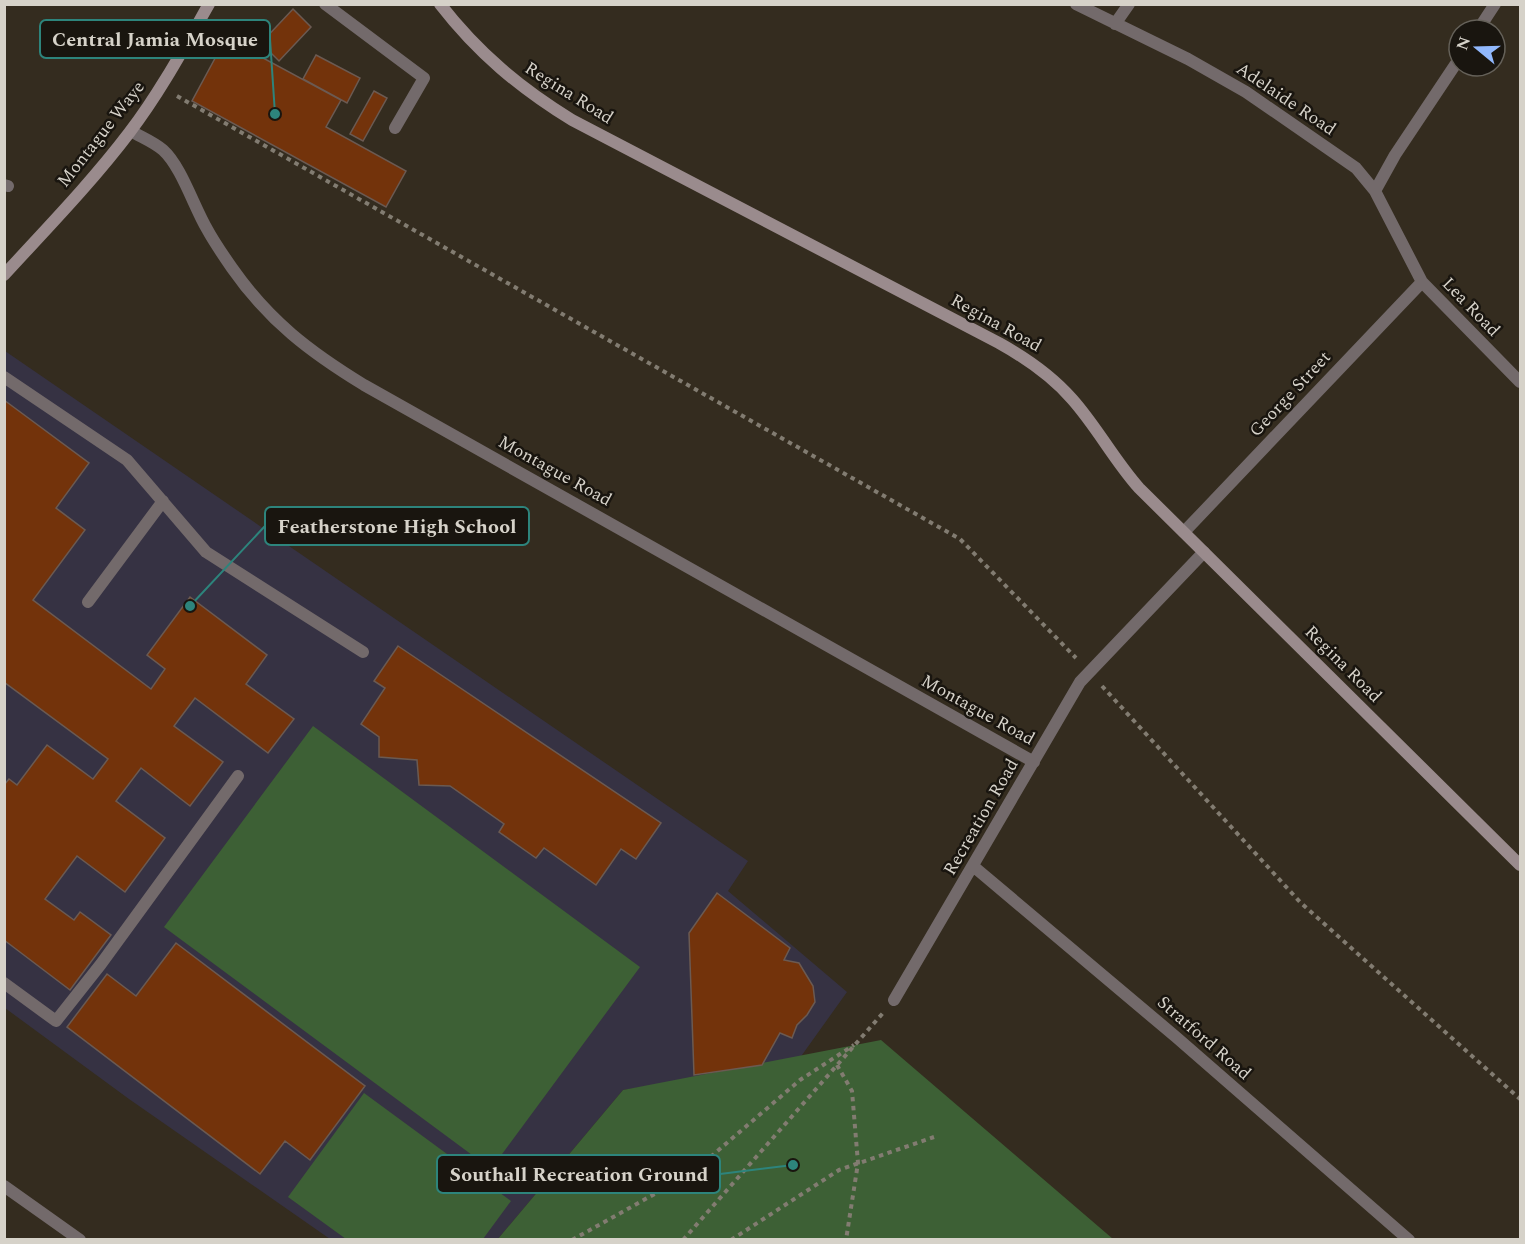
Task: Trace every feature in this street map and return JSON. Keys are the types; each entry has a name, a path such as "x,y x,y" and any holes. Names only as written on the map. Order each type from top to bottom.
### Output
{"street":[{"path":"325,4 424,78 395,128"},
{"name":"Regina Road","path":"440,4 459,29 505,73 535,97 572,120 1025,357 1048,375 1072,399 1120,468 1521,865"},
{"name":"Adelaide Road","path":"1076,4 1188,59 1246,92 1356,168 1376,191 1422,282"},
{"path":"1115,24 1129,4"},
{"path":"1486,18 1495,4"},
{"name":"Montague Waye","path":"4,275 102,168 131,131 160,87 206,6"},
{"path":"1376,191 1395,155 1447,77"},
{"name":"Montague Road","path":"131,131 162,149 173,162 207,230 233,270 284,328 306,348 364,385 1034,762"},
{"name":"George Street","path":"1184,532 1422,282"},
{"name":"Lea Road","path":"1422,282 1521,382"},
{"path":"4,377 127,460 206,552 363,652"},
{"path":"88,602 163,501"},
{"name":"Recreation Road","path":"894,1000 1080,682 1204,552"},
{"path":"4,983 56,1022 108,955 238,776"},
{"name":"Stratford Road","path":"973,866 1176,1037 1409,1239"},
{"path":"4,1186 80,1239"}],"path":[{"path":"160,87 960,539 1088,672 1300,902 1521,1099"},
{"path":"683,1239 894,1000"},
{"path":"572,1239 685,1177 800,1080 854,1045"},
{"path":"837,1065 852,1090 858,1162 846,1239"},
{"path":"731,1239 838,1170 934,1137"}],"shaded area":[{"path":"5,351 748,861 728,891 847,992 797,1062 623,1090 497,1240 330,1239 129,1099 5,1008"}],"green space":[{"path":"313,726 640,967 491,1169 164,927"},
{"path":"881,1040 1113,1239 497,1240 623,1090"},
{"path":"364,1093 511,1201 483,1239 346,1239 288,1197"}],"building":[{"path":"293,9 311,27 279,61 261,43"},
{"path":"226,38 341,100 326,127 406,171 386,207 192,101"},
{"path":"316,55 360,78 347,103 303,79"},
{"path":"374,91 387,98 363,141 350,134"},
{"path":"4,400 89,463 56,508 85,530 33,600 151,689 165,669 147,655 190,597 267,655 246,684 294,719 268,753 195,698 174,726 223,762 190,806 141,768 116,801 165,838 125,892 77,856 45,899 74,920 80,912 111,935 70,990 4,940 4,785 9,779 17,785 47,745 93,779 108,759 4,682"},
{"path":"398,646 661,823 636,859 621,849 596,885 544,848 536,858 499,832 504,824 450,786 419,785 417,760 379,757 379,737 361,724 385,688 374,681"},
{"path":"717,893 790,948 784,960 799,963 813,986 815,1002 797,1025 792,1038 780,1033 762,1065 694,1075 689,933"},
{"path":"176,943 365,1086 310,1160 285,1141 260,1174 67,1027 107,974 136,996"}],"place":[{"name":"Central Jamia Mosque","path":"275,114"},
{"name":"Featherstone High School","path":"190,606"},
{"name":"Southall Recreation Ground","path":"793,1165"}]}
